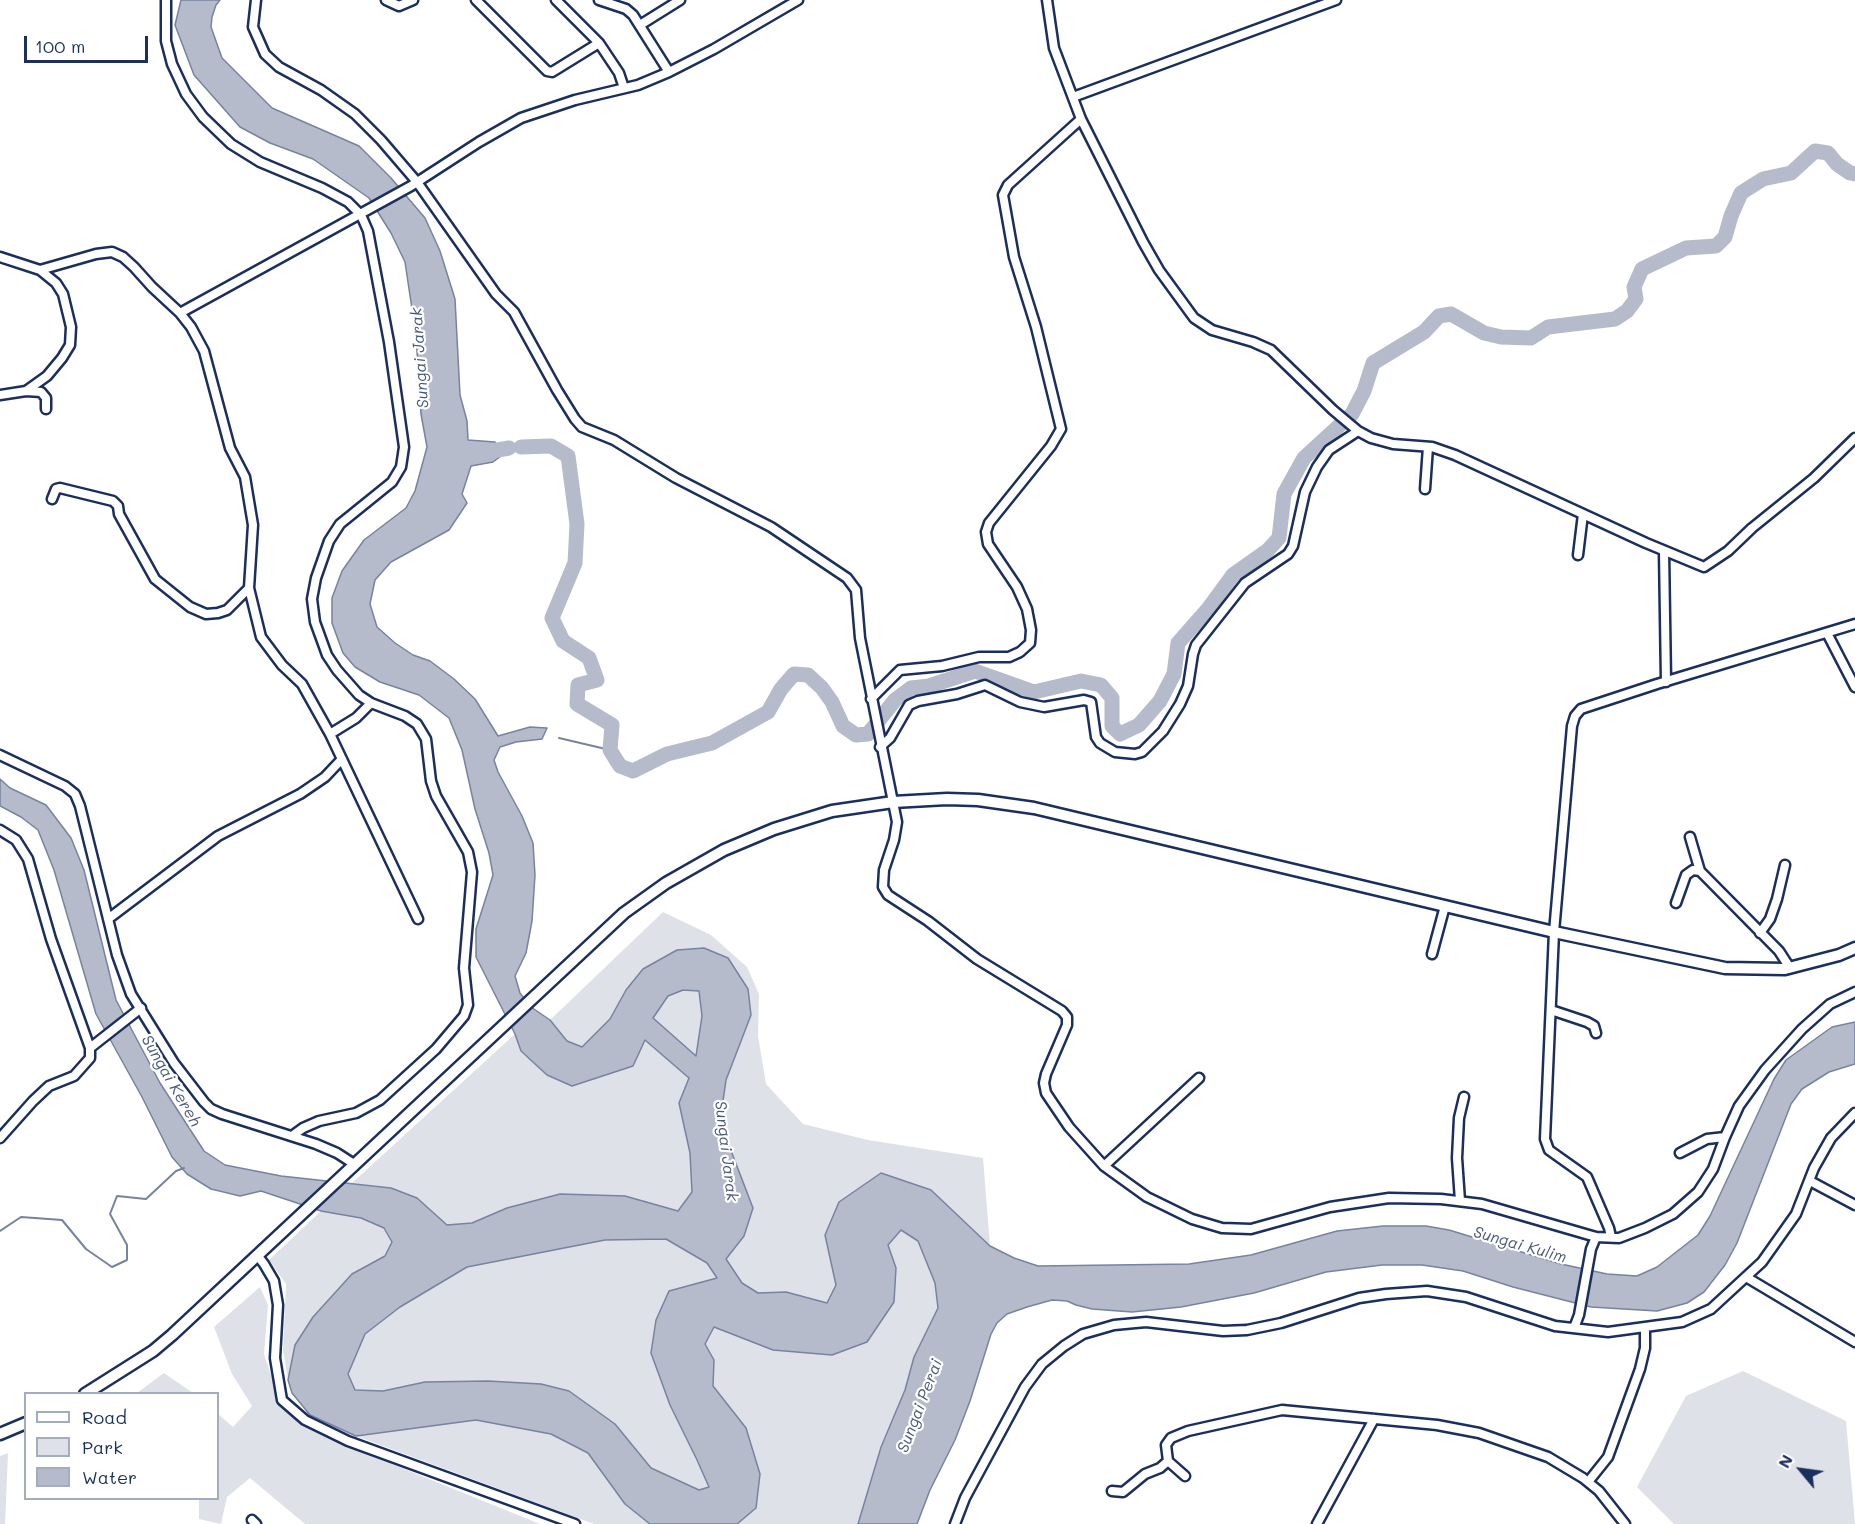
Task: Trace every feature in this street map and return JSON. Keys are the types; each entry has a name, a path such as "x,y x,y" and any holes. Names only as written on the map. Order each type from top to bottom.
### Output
{"street":[{"path":"166,0 166,41 172,64 186,94 203,117 231,144 260,162 322,188 348,202 361,215 373,249 404,447 401,467 392,482 340,524 329,542 316,578 312,599 315,622 327,655 351,686 371,703 405,716 417,724 426,739 431,781 436,796 468,852 472,872 464,968 468,1005 464,1016 436,1049 380,1100 356,1113 319,1121 292,1136"},
{"path":"256,0 253,27 265,54 279,67 321,90 355,114 381,140 496,294 514,312 557,390 582,427 614,440 676,478 771,527 847,578 856,590 860,638 879,743 897,822 894,840 884,870 883,887 888,895 978,958 1062,1011 1067,1017 1067,1025 1046,1074 1044,1083 1046,1093 1069,1127 1104,1166 1147,1197 1192,1219 1222,1228 1251,1229 1330,1207 1389,1198 1441,1199 1482,1204 1596,1237 1619,1238 1673,1214 1698,1192 1713,1169 1740,1106 1765,1070 1802,1029 1830,1004 1855,992"},
{"path":"386,0 399,6 413,0"},
{"path":"476,0 547,71 552,72 599,44"},
{"path":"556,0 599,44 611,60 624,87"},
{"path":"599,0 626,9 640,25 669,72"},
{"path":"640,25 680,0"},
{"path":"180,313 371,210 521,118 575,100 638,85 669,72 714,49 798,0"},
{"path":"1047,0 1054,48 1081,119 1143,242 1159,270 1194,318 1212,330 1271,350 1333,410 1355,429 1371,438 1393,444 1428,447 1455,455 1664,551 1704,567 1716,561 1752,528 1814,478 1855,438"},
{"path":"1073,97 1336,0"},
{"path":"871,699 900,670 942,666 979,657 1009,657 1020,652 1029,643 1031,630 1027,609 1017,587 988,544 986,532 989,523 1051,446 1061,429 1036,327 1014,258 1003,195 1008,184 1081,119"},
{"path":"40,270 96,254 112,252 123,257 134,267 191,327 204,351 230,448 245,477 253,525 249,588 261,637 282,665 302,684 330,734 418,920"},
{"path":"0,257 40,270 56,283 63,294 71,327 70,345 47,376 26,391"},
{"path":"0,395 26,391 41,392 46,398 46,410"},
{"path":"879,743 890,738 909,705 985,685 1020,702 1044,707 1084,700 1091,702 1096,737 1100,743 1115,752 1135,754 1142,752 1163,731 1180,704 1188,686 1192,654 1196,645 1245,583 1288,554 1293,546 1305,492 1317,466 1329,450 1355,429"},
{"path":"1425,489 1428,447"},
{"path":"52,500 56,489 60,488 113,501 118,506 119,514 131,531 143,560 155,579 190,607 206,614 218,613 227,610 249,588"},
{"path":"1578,555 1583,514"},
{"path":"1664,551 1666,682"},
{"path":"1611,1237 1587,1178 1549,1150 1545,1139 1554,932 1572,726 1575,716 1581,709 1855,624"},
{"path":"1827,633 1855,687"},
{"path":"330,734 356,718 371,703"},
{"path":"0,755 65,786 75,794 108,919 131,994 138,1010 174,1063 211,1109 292,1136 337,1154 352,1166"},
{"path":"108,919 218,836 300,794 325,777 342,759"},
{"path":"88,1392 153,1351 631,908 666,883 724,850 774,830 832,811 922,799 978,800 1034,808 1554,932 1725,968 1790,968 1839,955 1855,948"},
{"path":"0,830 16,840 28,859 51,939 90,1048 90,1058 81,1070 74,1076 49,1086 0,1138"},
{"path":"1690,837 1700,871 1779,951 1790,968"},
{"path":"1760,933 1770,919 1778,899 1785,865"},
{"path":"1676,903 1686,875 1693,870 1700,871"},
{"path":"1432,954 1444,906"},
{"path":"90,1048 138,1010"},
{"path":"1551,1010 1587,1022 1594,1026 1596,1033"},
{"path":"1104,1166 1199,1078"},
{"path":"1460,1201 1457,1158 1459,1118 1464,1096"},
{"path":"955,1524 965,1498 1025,1387 1042,1365 1064,1346 1083,1335 1114,1325 1146,1322 1223,1331 1247,1330 1281,1323 1359,1299 1386,1294 1427,1291 1466,1297 1555,1326 1608,1332 1682,1322 1711,1309 1762,1262 1796,1214 1814,1168 1830,1138 1855,1113"},
{"path":"1680,1153 1707,1139 1725,1137"},
{"path":"1810,1181 1855,1205"},
{"path":"1574,1328 1579,1315 1591,1249 1596,1237"},
{"path":"256,1256 264,1264 274,1281 278,1305 275,1359 282,1400 305,1420 348,1441 574,1524"},
{"path":"1746,1277 1855,1342"},
{"path":"1588,1482 1608,1457 1646,1348 1645,1327"},
{"path":"1185,1476 1168,1461 1167,1445 1171,1438 1188,1431 1282,1410 1437,1425 1479,1433 1548,1457 1599,1491 1625,1524"},
{"path":"1317,1524 1374,1419"},
{"path":"0,1434 24,1424"},
{"path":"1112,1491 1123,1492 1145,1474 1160,1468 1168,1461"}],"green space":[{"path":"663,912 711,935 747,967 759,994 758,1036 766,1084 803,1124 868,1140 983,1158 990,1246 931,1190 839,1202 825,1235 836,1285 827,1304 786,1292 758,1293 742,1283 726,1259 744,1236 753,1208 720,1122 726,1080 751,1015 748,989 626,990 610,1019 582,1047 567,1042 550,1020"},
{"path":"683,990 699,991 702,1016 696,1057 653,1018 668,996"},
{"path":"515,1034 521,1052 547,1075 645,1039 689,1078 679,1103 690,1153 693,1192 678,1211 625,1196 560,1194 507,1208 472,1223 447,1225 417,1198 391,1188 352,1183"},
{"path":"321,1211 361,1218 384,1228 392,1242 385,1256 352,1274 295,1345 288,1380 283,1350 286,1284 269,1260"},
{"path":"901,1230 918,1241 935,1283 938,1308 914,1357 905,1390 880,1447 858,1524 737,1524 756,1508 746,1428 713,1386 714,1360 705,1344 714,1327 773,1350 832,1355 896,1268 888,1244"},
{"path":"667,1239 707,1263 718,1278 651,1352 670,1405 709,1487 699,1490 651,1468 615,1424 425,1382 383,1391 355,1390 348,1374 365,1334 400,1307 466,1267 605,1240"},
{"path":"260,1287 268,1305 264,1354 280,1403 303,1425 350,1447 540,1524 305,1524 250,1478 227,1497 221,1524 199,1519 199,1500 219,1500 219,1415 233,1427 252,1406 232,1374 214,1327"},
{"path":"1743,1371 1846,1421 1855,1524 1674,1524 1637,1487 1686,1396"},
{"path":"164,1373 192,1392 138,1392"},
{"path":"476,1420 551,1434 588,1453 625,1504 650,1524 594,1524 356,1436"},
{"path":"8,1453 5,1524 0,1524 0,1456"}],"water":[{"path":"181,0 220,0 212,17 211,27 222,58 272,108 359,146 391,178 425,218 440,251 455,299 460,395 467,421 468,440 495,442 501,456 493,462 471,466 462,494 467,503 449,530 391,562 375,580 370,604 377,627 395,643 413,655 430,661 454,679 475,699 498,736 530,727 547,728 542,739 516,742 500,747 494,760 533,843 535,875 532,921 526,953 515,976 520,993 531,1007 550,1020 567,1041 582,1047 610,1019 626,990 643,969 677,950 704,948 728,958 748,989 751,1015 726,1080 720,1122 753,1208 744,1236 726,1259 742,1283 758,1293 786,1292 827,1303 836,1285 825,1235 839,1202 881,1173 931,1190 990,1246 1014,1258 1038,1266 1189,1264 1251,1255 1337,1231 1383,1226 1426,1226 1449,1230 1561,1264 1607,1274 1637,1276 1657,1267 1698,1235 1710,1216 1774,1079 1786,1060 1832,1027 1855,1022 1855,1064 1829,1072 1802,1089 1791,1104 1737,1243 1725,1265 1704,1292 1687,1303 1657,1311 1591,1307 1513,1287 1463,1271 1422,1265 1382,1265 1326,1272 1254,1293 1181,1307 1132,1312 1092,1309 1067,1301 1052,1300 1027,1307 1007,1314 997,1323 991,1334 955,1440 930,1490 917,1524 858,1524 881,1447 905,1390 914,1357 938,1308 935,1283 918,1241 901,1230 888,1245 896,1268 894,1302 867,1342 832,1355 773,1350 714,1327 705,1344 714,1360 713,1386 746,1428 760,1474 756,1508 737,1524 650,1524 625,1504 588,1453 551,1434 476,1420 356,1436 310,1415 292,1393 288,1380 295,1345 313,1317 352,1274 385,1256 392,1242 384,1228 361,1218 321,1211 261,1191 240,1196 211,1189 187,1174 172,1157 96,1014 54,870 38,830 21,817 0,806 0,779 10,788 46,805 71,838 84,870 116,1000 160,1083 204,1151 225,1165 281,1176 391,1188 417,1198 447,1225 472,1223 507,1208 560,1194 625,1196 678,1211 692,1192 690,1153 679,1103 689,1078 645,1040 633,1066 572,1086 547,1075 521,1051 515,1034 476,957 476,929 493,875 462,750 449,718 419,695 380,682 355,667 343,653 332,623 332,598 342,571 364,540 406,508 415,491 427,447 421,414 416,336 405,262 391,233 369,198 313,159 270,143 240,127 194,75 175,25","holes":["683,990 699,991 702,1016 696,1056 653,1018 668,996","666,1239 707,1263 717,1278 669,1291 656,1320 651,1353 670,1405 709,1487 699,1490 651,1468 615,1424 569,1391 541,1384 488,1381 425,1382 383,1391 355,1390 348,1374 365,1334 400,1307 467,1267 605,1240"]}],"waterway":[{"path":"521,447 551,446 568,456 577,524 575,563 552,618 563,641 589,658 597,680 578,685 577,704 612,725 610,750 620,766 633,771 667,754 712,743 768,712 781,689 794,674 808,675 822,688 832,702 843,726 856,735 868,734 895,700 911,688 929,686 975,671 1034,692 1081,681 1101,685 1112,698 1112,726 1120,734 1139,725 1160,701 1174,674 1178,643 1208,609 1233,575 1267,551 1279,538 1284,494 1304,458 1352,414 1364,391 1373,363 1424,332 1439,316 1451,314 1484,333 1501,337 1531,338 1548,327 1615,319 1627,311 1636,299 1634,287 1642,269 1686,248 1716,246 1725,237 1741,193 1763,179 1791,173 1815,151 1828,153 1837,164 1855,174"},
{"path":"480,453 509,448"},
{"path":"559,738 610,750"},
{"path":"0,1231 21,1217 62,1220 86,1249 112,1267 127,1260 127,1245 110,1214 117,1196 146,1199 176,1171 184,1168"}],"water label":[{"name":"Sungai Jarak","path":"420,358"},
{"name":"Sungai Kereh","path":"171,1081"},
{"name":"Sungai Jarak","path":"726,1151"},
{"name":"Sungai Kulim","path":"1520,1245"},
{"name":"Sungai Perai","path":"920,1406"}]}
